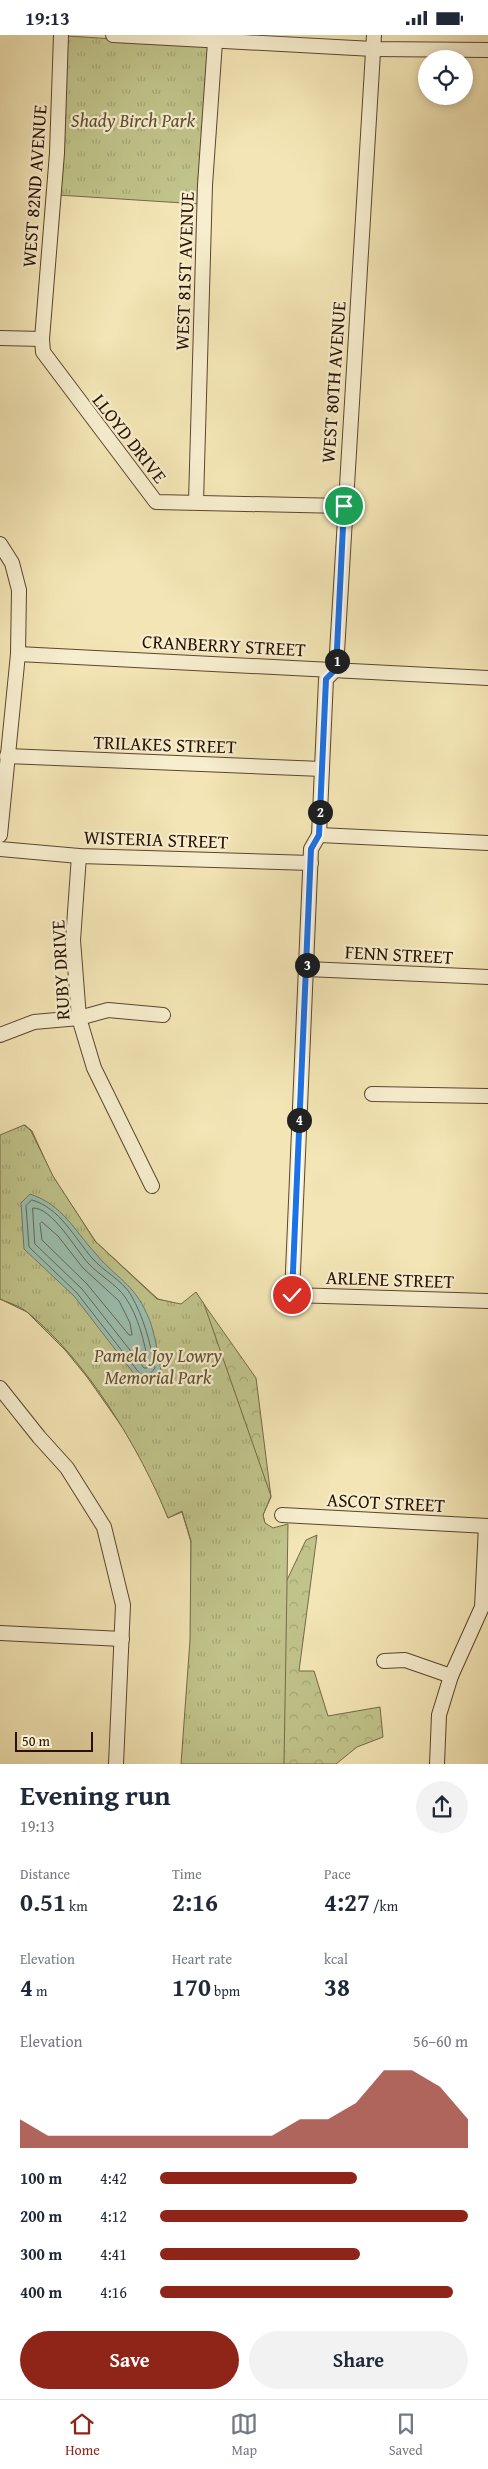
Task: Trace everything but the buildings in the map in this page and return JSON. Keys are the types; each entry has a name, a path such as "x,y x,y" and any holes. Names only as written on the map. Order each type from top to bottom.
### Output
{"street":[{"name":"WEST 82ND AVENUE","path":"42,339 57,153 61,35"},
{"path":"113,35 215,42 373,42 488,51"},
{"name":"WEST 81ST AVENUE","path":"196,502 205,185 215,42"},
{"name":"WEST 80TH AVENUE","path":"292,1295 311,849 319,835 326,679 336,669 344,506 373,42"},
{"path":"0,337 42,339"},
{"name":"LLOYD DRIVE","path":"42,339 43,352 58,375 156,502 344,506"},
{"path":"0,544 12,563 19,591 18,654 0,835"},
{"name":"CRANBERRY STREET","path":"18,654 488,678"},
{"name":"TRILAKES STREET","path":"7,756 322,769"},
{"path":"319,835 488,843"},
{"name":"WISTERIA STREET","path":"0,849 79,856 311,863"},
{"name":"RUBY DRIVE","path":"79,856 73,940 79,1018 94,1068 152,1186"},
{"name":"FENN STREET","path":"307,969 488,977"},
{"path":"0,1035 34,1022 79,1018 108,1010 163,1015"},
{"path":"372,1094 488,1096"},
{"name":"ARLENE STREET","path":"292,1295 488,1301"},
{"path":"0,1388 38,1437 67,1468 104,1527 123,1605 116,1764"},
{"name":"ASCOT STREET","path":"282,1515 487,1526"},
{"path":"437,1764 439,1715 451,1676 482,1607 487,1526"},
{"path":"0,1633 122,1639"},
{"path":"384,1661 405,1660 451,1676"}],"green space":[{"name":"Shady Birch Park","path":"67,36 208,45 199,204 58,195"},
{"name":"Pamela Joy Lowry Memorial Park","path":"24,1125 31,1131 53,1176 95,1241 157,1299 181,1304 196,1292 204,1304 271,1496 263,1515 265,1523 273,1528 288,1524 284,1764 181,1764 190,1640 191,1541 182,1511 168,1518 127,1435 70,1354 27,1312 18,1306 0,1299 0,1135"},
{"name":"Pamela Joy Lowry Memorial Park","path":"25,1125 32,1131 53,1177 96,1242 158,1299 181,1305 196,1293 256,1378 271,1497 263,1515 276,1578 287,1580 306,1540 317,1535 299,1671 314,1671 328,1716 380,1707 383,1737 357,1747 336,1764 182,1764 191,1640 191,1542 182,1512 168,1518 152,1479 132,1441 87,1377 65,1350 27,1312 0,1299 0,1136"}],"water":[{"path":"30,1194 60,1211 103,1262 130,1288 142,1304 152,1327 161,1370 151,1382 138,1379 74,1296 24,1249 21,1203"}],"route":[{"path":"292,1295 311,849 319,835 326,679 336,669 344,506"}]}
